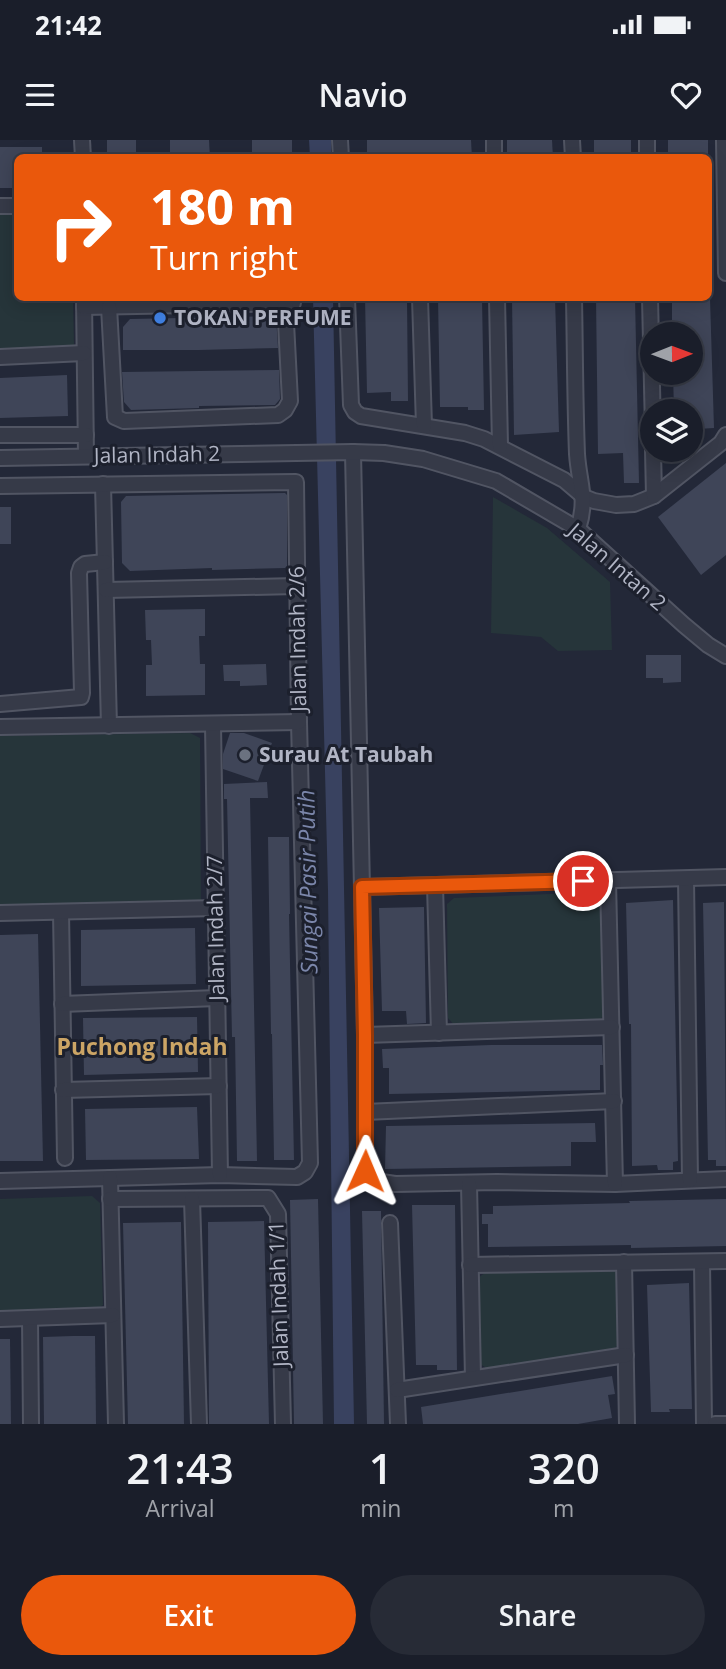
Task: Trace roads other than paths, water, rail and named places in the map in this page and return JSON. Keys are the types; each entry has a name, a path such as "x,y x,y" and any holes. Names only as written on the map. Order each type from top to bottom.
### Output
{"street":[{"path":"723,140 726,273"},
{"path":"347,301 351,405 355,412 361,416 465,433 484,439 564,480 583,497 594,501 616,505 634,504 654,496 721,443 726,435"},
{"path":"420,301 424,426"},
{"path":"497,301 500,446"},
{"path":"574,301 578,457 583,497 578,529"},
{"path":"650,301 652,399"},
{"path":"86,456 84,302 109,306 290,303 290,401 278,415 124,421 115,417 109,306"},
{"path":"0,356 84,353"},
{"path":"0,435 86,435"},
{"name":"Jalan Indah 2","path":"0,458 314,453"},
{"name":"Jalan Intan 2","path":"314,453 384,453 423,459 496,481 578,529 684,625 726,656"},
{"path":"346,453 362,887 365,1171 376,1181 395,1184 615,1184 726,1179"},
{"path":"653,462 654,496"},
{"name":"Jalan Indah 2/6","path":"103,484 296,482 310,1163 305,1172 297,1177 220,1175"},
{"path":"0,486 103,484 109,726"},
{"path":"0,704 81,697 79,573 85,564 105,562"},
{"path":"106,590 297,586"},
{"path":"0,727 299,722"},
{"name":"Jalan Indah 2/7","path":"213,724 220,1175"},
{"path":"362,887 726,877"},
{"path":"686,878 690,1180"},
{"path":"608,881 615,1184"},
{"path":"435,885 439,1033"},
{"path":"0,913 216,908"},
{"path":"61,912 65,1158"},
{"path":"62,1004 217,998"},
{"path":"365,1035 612,1027"},
{"path":"63,1090 219,1086"},
{"path":"365,1112 614,1101"},
{"path":"0,1181 220,1175"},
{"path":"110,1178 116,1424"},
{"path":"469,1184 473,1378"},
{"name":"Jalan Indah 1/1","path":"110,1199 268,1198 278,1214 283,1424"},
{"path":"192,1199 199,1424"},
{"path":"390,1223 398,1424"},
{"path":"470,1265 726,1261"},
{"path":"624,1262 627,1424"},
{"path":"702,1262 704,1424"},
{"path":"0,1319 113,1315"},
{"path":"30,1318 31,1424"},
{"path":"397,1390 626,1355"},
{"path":"715,1424 726,1424"}],"water":[{"path":"309,140 331,140 331,154 310,154"},
{"path":"313,301 333,301 354,1424 334,1424 328,890"}],"place":[{"name":"TOKAN PERFUME","path":"160,318"},
{"name":"Surau At Taubah","path":"245,755"}],"district":[{"name":"Puchong Indah","path":"142,1047"}],"water label":[{"name":"Sungai Pasir Putih","path":"308,882"}]}
